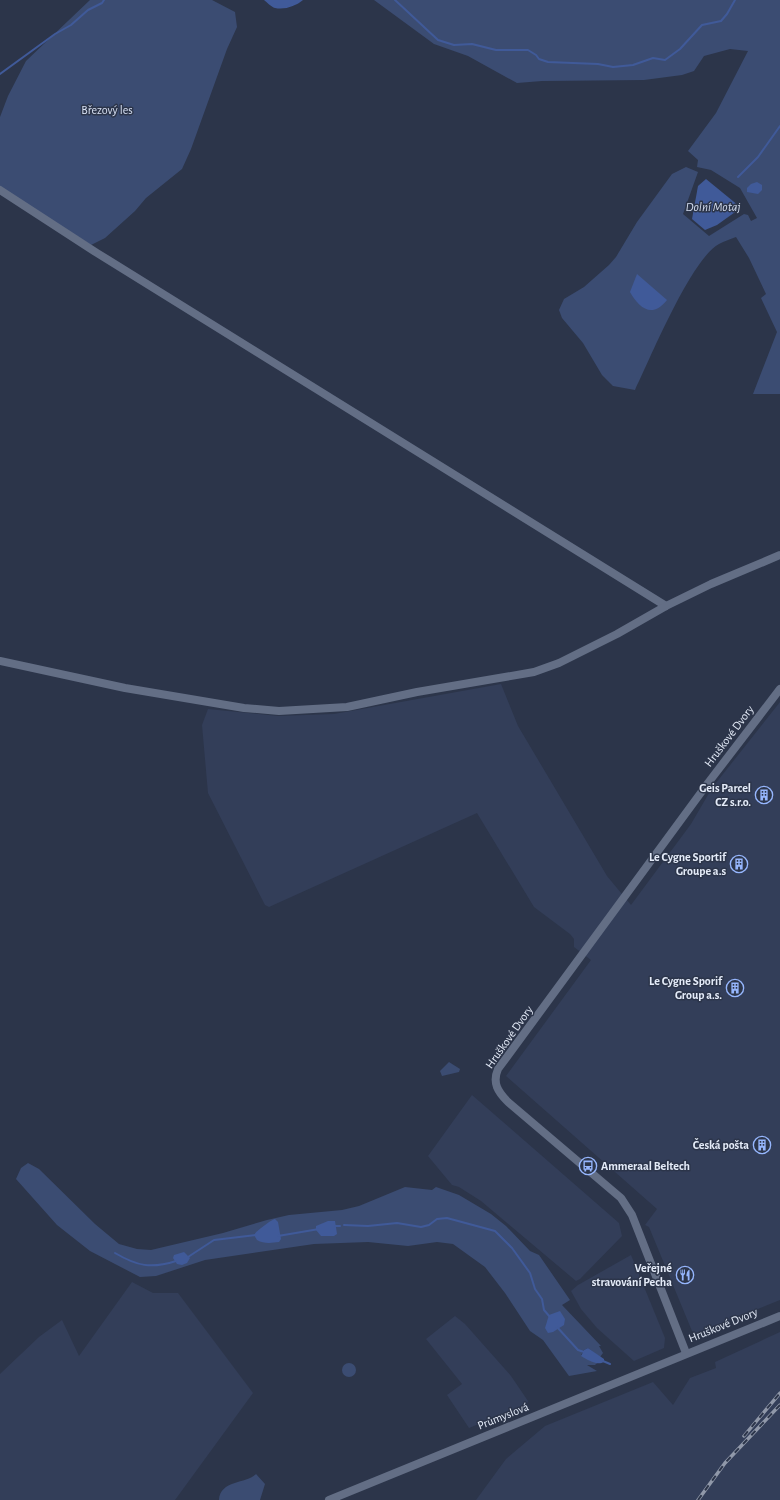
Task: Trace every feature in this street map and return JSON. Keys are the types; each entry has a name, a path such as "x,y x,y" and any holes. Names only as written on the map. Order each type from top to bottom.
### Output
{"street":[{"path":"0,190 97,253 666,606"},
{"path":"0,661 125,688 211,704 280,711 347,707 417,692 534,672 586,651 666,606 711,584 780,555"},
{"name":"Hruškové Dvory","path":"780,689 708,783 503,1063 494,1080 499,1092 508,1102 621,1198 632,1215 686,1353 780,1316"},
{"name":"Průmyslová","path":"329,1500 686,1353"}],"shaded area":[{"path":"501,684 518,726 607,876 631,905 691,824 712,788 780,702 780,1300 697,1334 692,1331 649,1227 645,1225 657,1209 506,1076 591,960 574,947 574,939 570,934 534,907 477,813 269,907 265,905 208,793 202,725 208,709 278,716 334,714"},
{"name":"Ammeraal Beltech","path":"472,1095 619,1223 622,1236 580,1279 576,1281 481,1201 459,1187 452,1185 428,1156"},
{"path":"631,1255 665,1338 664,1348 634,1361 597,1328 581,1309 571,1291 578,1285"},
{"path":"132,1282 153,1293 178,1293 253,1393 175,1500 0,1500 0,1374 39,1337 62,1320 79,1356"},
{"path":"455,1316 465,1324 511,1376 528,1401 527,1404 469,1428 447,1395 462,1384 426,1339"},
{"path":"780,1332 780,1500 476,1500 506,1459 545,1426 653,1382 673,1405 690,1378 716,1368 715,1362"}],"green space":[{"name":"Březový les","path":"90,0 212,0 235,12 237,27 227,49 191,149 182,169 146,198 135,211 105,238 91,245 0,187 0,117 8,96 26,61"},
{"path":"374,0 780,0 780,394 753,394 777,332 761,298 766,294 749,258 736,237 719,244 708,253 696,269 672,311 635,390 613,386 602,375 583,343 562,318 559,310 564,299 584,287 609,265 616,257 637,222 672,174 686,167 698,172 683,214 709,236 744,214 748,215 751,221 757,218 740,188 711,170 697,167 698,160 688,151 716,113 748,51 730,49 704,56 694,71 682,75 644,80 542,81 517,83 468,56 434,44"},
{"path":"449,1062 460,1069 459,1072 442,1076 440,1071"},
{"path":"28,1163 39,1169 95,1224 119,1244 137,1249 151,1250 223,1233 289,1215 342,1210 359,1206 405,1187 432,1190 436,1187 459,1195 491,1214 506,1226 530,1251 539,1255 570,1300 562,1305 601,1346 599,1346 603,1353 600,1357 588,1348 584,1350 581,1355 597,1363 595,1365 587,1365 597,1371 569,1376 543,1340 530,1331 505,1293 485,1267 453,1244 437,1242 408,1246 368,1242 314,1244 205,1260 156,1276 140,1277 90,1251 57,1225 16,1179 21,1168"},
{"path":"349,1363 354,1365 356,1370 354,1375 349,1377 344,1375 342,1370 344,1365"},
{"path":"256,1474 265,1484 260,1500 219,1500 220,1494 224,1489"}],"water":[{"path":"264,0 303,0 290,7 275,8"},
{"name":"Dolní Motaj","path":"706,179 739,206 738,210 717,225 705,230 692,219 698,186"},
{"path":"757,182 762,185 762,190 758,194 747,192 747,188 751,184"},
{"path":"637,274 667,300 661,306 651,310 642,307 637,303 630,292"},
{"path":"275,1219 278,1222 281,1239 279,1242 265,1243 257,1240 254,1235 255,1233 270,1221"},
{"path":"328,1221 335,1221 337,1234 334,1236 321,1236 316,1230 316,1226"},
{"path":"184,1252 190,1258 187,1263 182,1265 177,1264 173,1258 174,1255"},
{"path":"560,1311 565,1319 564,1325 553,1332 548,1333 545,1328 549,1315"},
{"path":"588,1348 604,1359 604,1362 595,1363 581,1356 584,1350"}],"waterway":[{"path":"0,74 55,34 71,25 88,10 102,3 104,0"},
{"path":"395,0 438,40 454,45 472,44 496,50 528,50 539,59 548,62 598,64 613,67 633,65 653,58 665,60 680,49 702,25 721,21 735,0"},
{"path":"738,177 758,157 780,126"},
{"path":"344,1225 368,1226 397,1223 421,1227 429,1225 437,1219 447,1218 495,1231 512,1248 530,1273 535,1289 542,1299 544,1310 550,1317"},
{"path":"335,1226 340,1226"},
{"path":"278,1236 319,1229"},
{"path":"188,1257 214,1240 256,1235"},
{"path":"115,1253 130,1261 144,1265 159,1265 176,1261"},
{"path":"557,1327 578,1350 584,1352"},
{"path":"603,1361 610,1364"}],"railway":[{"path":"744,1436 780,1393"},
{"path":"698,1500 725,1463 780,1405"}],"place":[{"name":"Geis Parcel CZ s.r.o.","path":"764,795"},
{"name":"Le Cygne Sportif Groupe a.s","path":"739,864"},
{"name":"Le Cygne Sporif Group a.s.","path":"735,988"},
{"name":"Česká pošta","path":"762,1145"},
{"name":"Ammeraal Beltech","path":"588,1166"},
{"name":"Veřejné stravování Pecha","path":"685,1275"}]}
